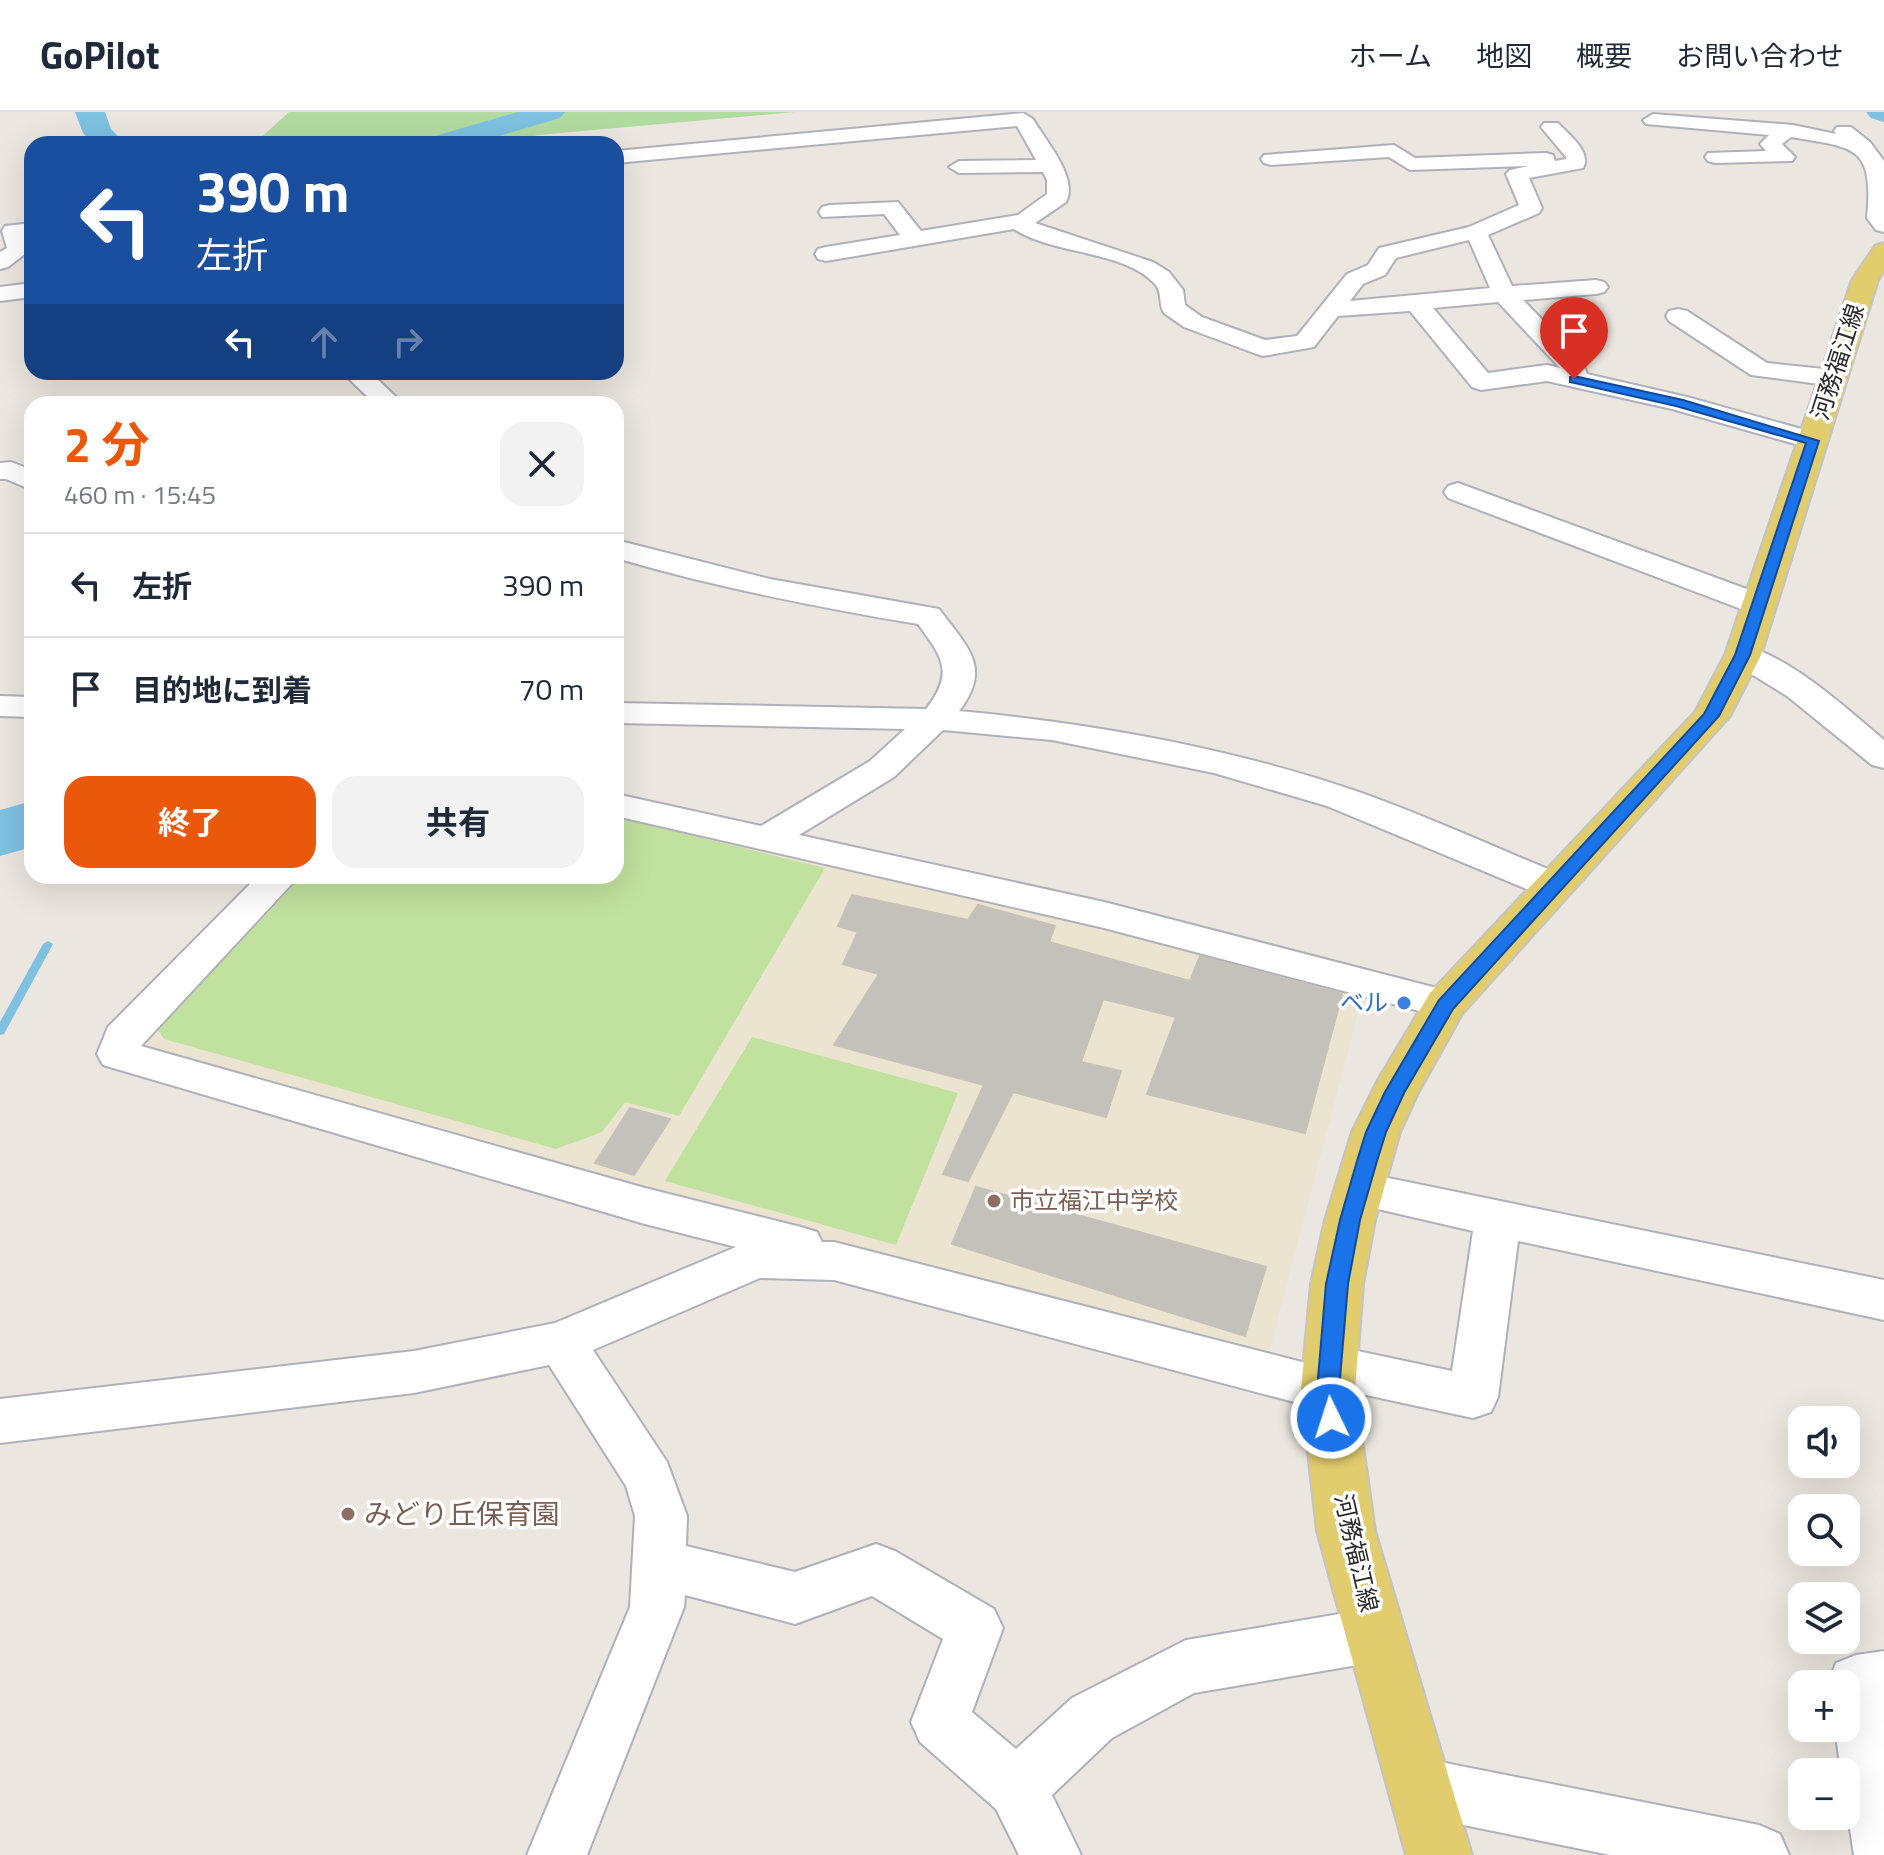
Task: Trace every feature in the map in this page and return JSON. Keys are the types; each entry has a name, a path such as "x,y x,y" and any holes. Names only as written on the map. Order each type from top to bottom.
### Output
{"main road":[{"name":"河務福江線","path":"1439,1855 1346,1531 1329,1378 1337,1284 1359,1189 1382,1119 1446,1004 1711,716 1743,655 1865,280 1884,251"}],"street":[{"path":"1821,115 1863,146 1882,177 1878,218 1884,225"},
{"path":"624,156 1023,119 1058,180 1058,197 1029,214 1023,225 1034,233 1108,253 1147,268 1170,288 1173,308 1193,322 1263,348 1305,342 1355,279 1377,270 1387,253 1400,247 1476,232 1531,208 1517,174 1576,164 1576,158 1551,127"},
{"path":"1653,120 1786,131 1863,146"},
{"path":"886,131 897,153"},
{"path":"1715,157 1785,157 1770,144 1786,131"},
{"path":"672,151 678,171 788,162"},
{"path":"1271,159 1394,151 1410,164 1576,158"},
{"path":"959,167 1050,166"},
{"path":"854,250 825,204 890,207 916,240"},
{"path":"826,254 1026,220"},
{"path":"1476,232 1504,294 1573,366 1574,379"},
{"path":"1377,270 1416,303 1481,382 1547,373 1678,403 1813,441"},
{"path":"0,278 24,275"},
{"path":"1334,309 1596,287"},
{"path":"0,294 24,291"},
{"path":"1678,316 1760,370 1834,378"},
{"path":"364,380 381,396"},
{"path":"0,471 11,470 24,477"},
{"path":"1458,492 1760,605"},
{"path":"624,552 676,568 800,595 928,616 958,657 957,691 935,719 882,769 764,840"},
{"path":"1743,655 1827,709 1884,758"},
{"path":"0,706 24,707"},
{"path":"624,713 935,719 1052,730 1271,777 1380,813 1554,886"},
{"path":"624,807 1104,915 1446,1004"},
{"path":"272,884 123,1037 118,1054 645,1206 818,1249 834,1261"},
{"path":"1359,1189 1884,1300"},
{"path":"0,1421 414,1372 561,1342 756,1259 834,1261 1329,1378 1473,1397 1498,1218"},
{"path":"557,1855 657,1607 661,1516 649,1478 561,1342"},
{"path":"659,1564 795,1598 876,1569 975,1628 940,1722 1017,1788 1051,1855"},
{"path":"1017,1788 1092,1718 1186,1667 1375,1635"},
{"path":"1884,1678 1856,1683 1884,1855"},
{"path":"1420,1787 1759,1855"}],"shaded area":[{"name":"市立福江中学校","path":"624,813 1365,986 1269,1352 1221,1354 144,1051 141,1036 285,884 624,884"}],"green space":[{"path":"289,112 795,112 534,136 263,136"},
{"path":"624,819 825,868 679,1116 625,1102 602,1132 556,1149 164,1039 158,1030 295,884 624,884"},
{"path":"752,1037 958,1093 896,1245 665,1181"}],"water":[{"path":"24,803 24,849 0,856 0,810"}],"building":[{"path":"852,895 968,920 978,905 1055,926 1049,942 1190,981 1200,956 1342,994 1305,1133 1147,1094 1176,1017 1103,999 1081,1062 1121,1071 1106,1117 1013,1092 968,1181 943,1174 984,1085 834,1045 879,974 843,964 858,932 838,926"},
{"path":"630,1108 670,1119 634,1175 595,1163"},
{"path":"976,1187 1266,1267 1245,1336 952,1244"}],"waterway":[{"path":"90,112 102,136"},
{"path":"467,136 550,112"},
{"path":"0,1031 48,944"}],"place":[{"name":"ベル","path":"1404,1003"},
{"name":"市立福江中学校","path":"994,1201"},
{"name":"みどり丘保育園","path":"348,1514"}],"route":[{"path":"1331,1418 1328,1390 1337,1284 1350,1220 1367,1161 1376,1132 1395,1092 1446,1004 1711,716 1743,655 1813,441 1678,403 1574,379"}]}
